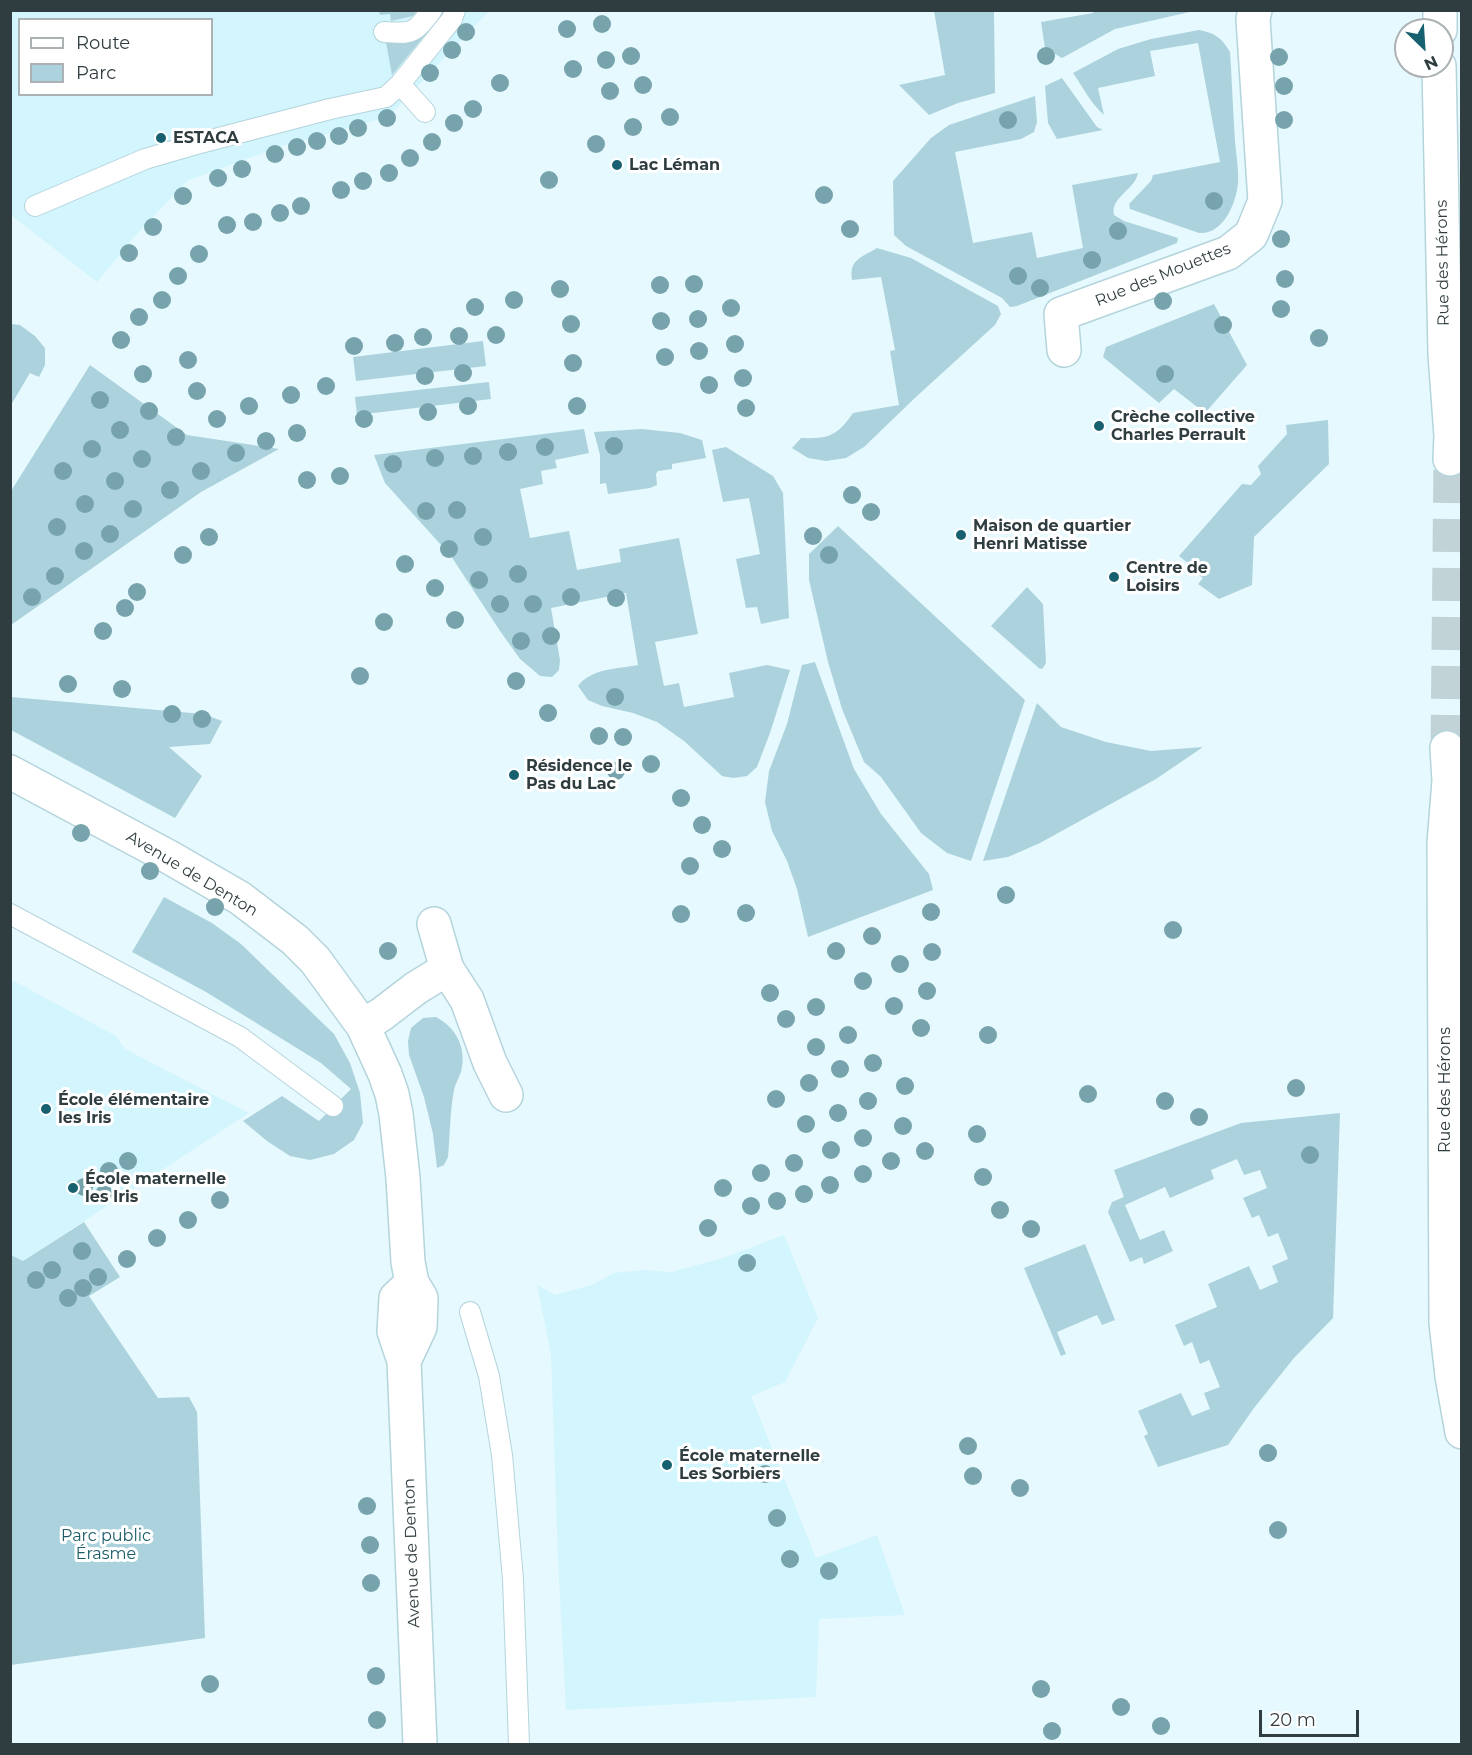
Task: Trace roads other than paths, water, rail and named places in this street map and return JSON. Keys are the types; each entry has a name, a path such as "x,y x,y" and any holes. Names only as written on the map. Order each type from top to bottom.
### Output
{"street":[{"name":"Rue des Mouettes","path":"1064,350 1061,315 1228,253 1251,235 1264,201 1253,19 1256,10"},
{"name":"Rue des Hérons","path":"1440,78 1445,354 1450,459"},
{"name":"Rue des Hérons","path":"1447,748 1449,781 1444,843 1446,1323 1461,1432"},
{"name":"Avenue de Denton","path":"10,772 169,857 240,898 295,940 315,960 363,1026 385,1074 396,1114 403,1178 408,1262 412,1282 421,1298 420,1327 405,1361 420,1744"},
{"path":"434,924 447,969 466,1000 490,1063 506,1095"},
{"path":"363,1026 447,969"}],"lane":[{"path":"384,32 408,34 420,26 432,10"},
{"path":"35,206 145,159 319,112 386,97 400,84 452,19 455,10"},
{"path":"400,84 425,112"},
{"path":"10,914 240,1037 333,1106"},
{"path":"470,1312 489,1376 502,1455 513,1579 519,1744"}],"tunnel":[{"path":"1447,748 1450,459"}],"place":[{"name":"ESTACA","path":"161,138"},
{"name":"Lac Léman","path":"617,165"},
{"name":"Crèche collective Charles Perrault","path":"1099,426"},
{"name":"Maison de quartier Henri Matisse","path":"961,535"},
{"name":"Centre de Loisirs","path":"1114,577"},
{"name":"Résidence le Pas du Lac","path":"514,775"},
{"name":"École élémentaire les Iris","path":"46,1109"},
{"name":"École maternelle les Iris","path":"73,1188"},
{"name":"École maternelle Les Sorbiers","path":"667,1465"}],"park label":[{"name":"Parc public Érasme","path":"106,1545"}]}
